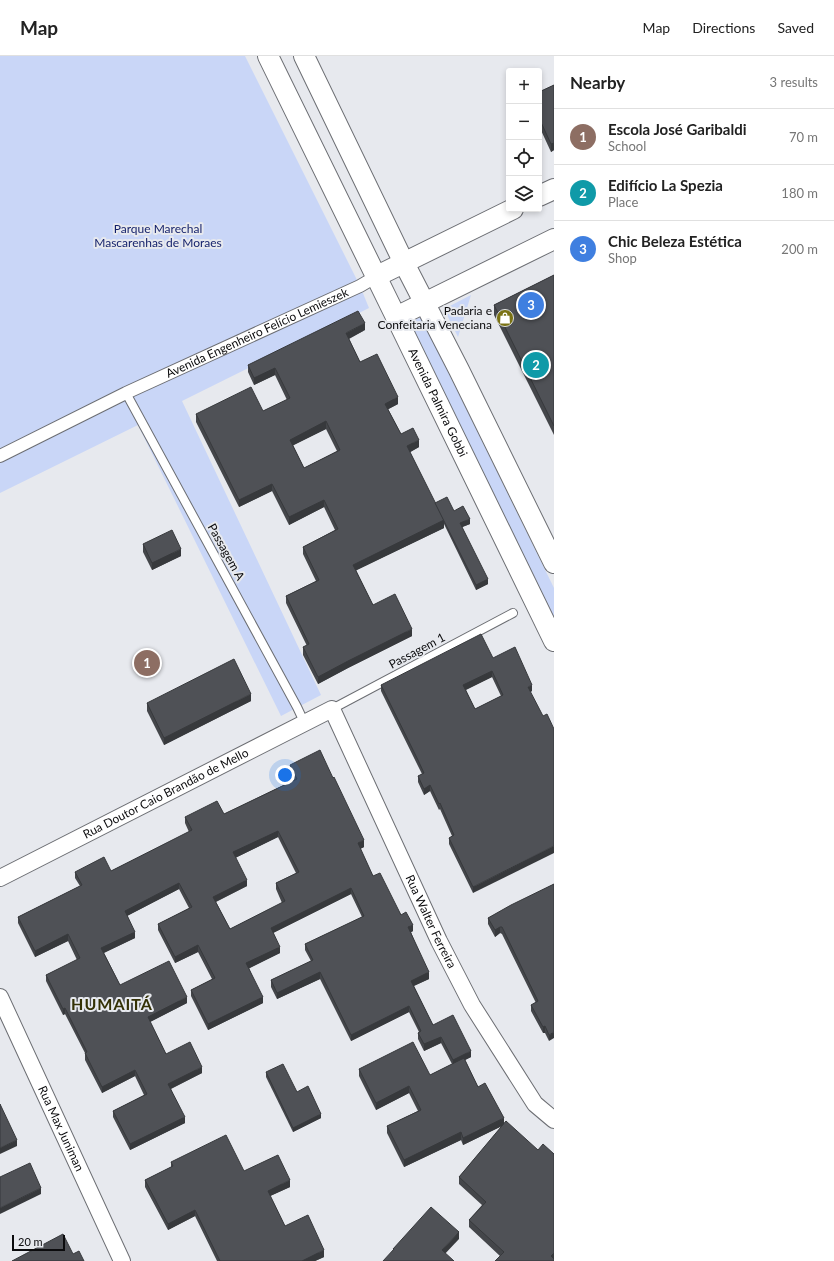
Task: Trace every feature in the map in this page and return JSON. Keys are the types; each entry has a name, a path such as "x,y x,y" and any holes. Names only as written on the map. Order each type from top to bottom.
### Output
{"street":[{"name":"Avenida Palmira Gobbi","path":"268,56 377,276 554,641"},
{"path":"304,56 404,263 554,563"},
{"path":"542,195 554,189"},
{"name":"Avenida Engenheiro Felício Lemieszek","path":"0,456 126,393 360,286 377,276 507,212"},
{"path":"396,317 554,239"},
{"name":"Rua Doutor Caio Brandão de Mello","path":"0,878 332,710"},
{"name":"Rua Walter Ferreira","path":"332,710 439,941 472,1005 535,1104 554,1120"},
{"name":"Rua Max Juniman","path":"0,997 122,1261"}],"lane":[{"name":"Passagem A","path":"126,393 305,724"},
{"name":"Passagem 1","path":"332,710 513,613"}],"green space":[{"name":"Parque Marechal Mascarenhas de Moraes","path":"0,56 245,56 360,286 369,308 182,401 321,695 281,716 138,425 0,493"},
{"path":"471,295 458,337 444,309"},
{"path":"421,317 554,588 554,617 410,322"}],"building":[{"path":"554,85 554,143 551,144 542,124 542,91"},
{"path":"554,275 554,426 494,305"},
{"path":"358,311 365,323 346,333 360,362 377,354 398,397 385,404 401,434 413,428 419,440 407,446 444,520 353,565 373,605 395,594 412,629 318,677 303,647 309,644 286,596 319,580 303,547 338,529 324,500 289,517 272,484 239,500 196,414 251,387 263,411 290,398 275,368 254,378 248,365","holes":["326,421 340,450 304,468 290,440"]},
{"path":"447,497 454,511 463,506 470,519 460,523 488,579 476,585 435,503"},
{"path":"172,530 181,549 152,563 143,544"},
{"path":"481,634 493,658 515,647 532,685 528,687 543,716 547,714 554,729 554,846 473,887 449,838 454,835 440,803 439,804 430,785 424,789 418,776 424,773 381,685","holes":["492,671 503,695 475,709 463,685"]},
{"path":"234,659 251,694 164,738 147,703"},
{"path":"320,750 364,840 358,843 373,876 380,873 401,915 406,912 413,925 408,927 429,972 411,981 433,1025 453,1015 471,1051 453,1060 441,1037 424,1044 418,1033 421,1031 409,1006 351,1035 320,972 277,993 271,980 313,960 305,944 364,916 351,888 271,928 280,947 246,963 263,997 208,1024 191,990 215,978 198,945 175,957 158,924 192,907 179,883 125,911 135,932 101,948 120,985 169,961 187,997 148,1017 166,1054 190,1042 202,1067 168,1084 185,1117 130,1144 113,1111 147,1094 135,1070 102,1087 85,1053 87,1052 65,1008 63,1009 46,975 80,958 68,934 35,951 18,917 82,885 75,872 104,857 111,871 192,830 185,817 217,801 224,814 297,779 290,765","holes":["278,831 299,872 276,883 285,901 230,929 213,897 247,880 233,852"]},
{"path":"554,884 554,1032 549,1035 545,1026 543,1027 531,1005 538,1001 502,927 495,930 488,918"},
{"path":"413,1042 430,1075 464,1058 478,1087 485,1083 504,1118 463,1138 461,1132 404,1160 387,1126 421,1110 409,1086 376,1103 359,1069"},
{"path":"283,1064 297,1092 308,1086 321,1114 293,1128 266,1072"},
{"path":"0,1104 17,1140 0,1148"},
{"path":"506,1121 538,1150 543,1144 554,1154 554,1253 551,1256 554,1261 495,1261 504,1252 469,1220 486,1202 459,1177"},
{"path":"226,1135 244,1171 278,1155 290,1180 268,1191 285,1226 308,1215 324,1250 302,1261 220,1261 195,1210 168,1224 145,1180 173,1166 171,1162"},
{"path":"30,1163 41,1188 0,1208 0,1177"},
{"path":"431,1207 459,1232 442,1250 454,1261 383,1261 393,1249"},
{"path":"63,1234 73,1254 79,1251 84,1261 12,1261"}],"place":[{"name":"Chic Beleza Estética","path":"531,305"},
{"name":"Padaria e Confeitaria Veneciana","path":"505,318"},
{"name":"Edifício La Spezia","path":"536,365"},
{"name":"Escola José Garibaldi","path":"147,663"}],"district":[{"name":"HUMAITÁ","path":"112,1004"}]}
